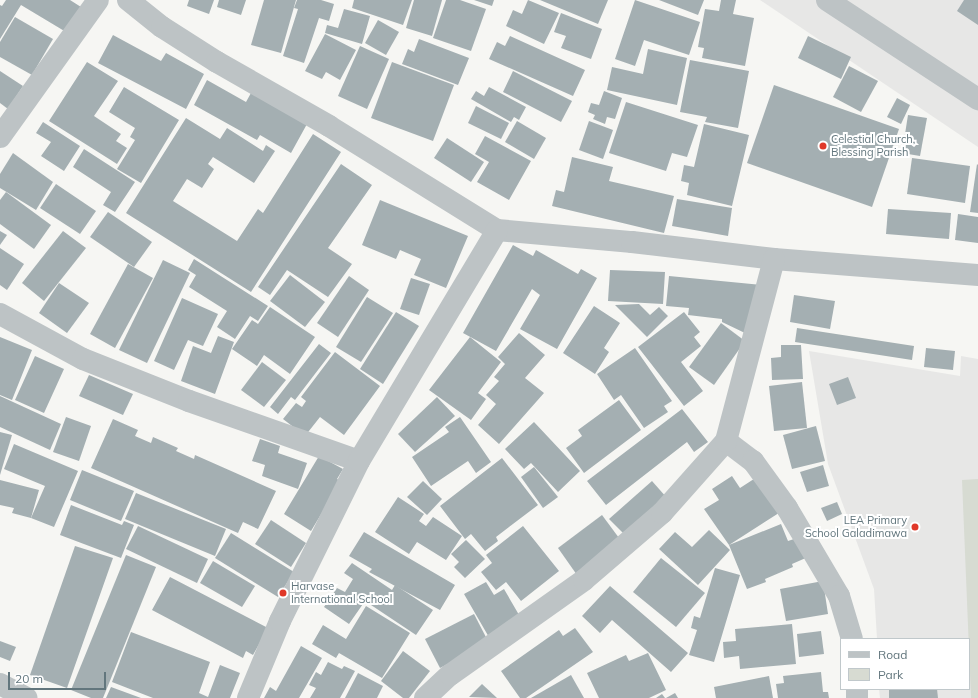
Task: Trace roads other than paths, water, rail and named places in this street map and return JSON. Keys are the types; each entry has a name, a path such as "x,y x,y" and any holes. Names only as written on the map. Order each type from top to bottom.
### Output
{"street":[{"path":"0,137 98,0"},
{"path":"128,0 162,27 211,58 329,126 497,230 632,242 774,259 978,275"},
{"path":"827,0 978,99"},
{"path":"248,698 284,614 359,461 497,230"},
{"path":"425,698 450,675 584,580 662,513 726,441 774,259"},
{"path":"0,314 83,359 189,402 359,461"},
{"path":"726,441 753,461 787,508 839,596 852,638"},
{"path":"0,684 26,698"}],"place":[{"name":"Celestial Church, Blessing Parish","path":"823,146"},
{"name":"LEA Primary School Galadimawa","path":"915,527"},
{"name":"Harvase International School","path":"283,593"}]}
